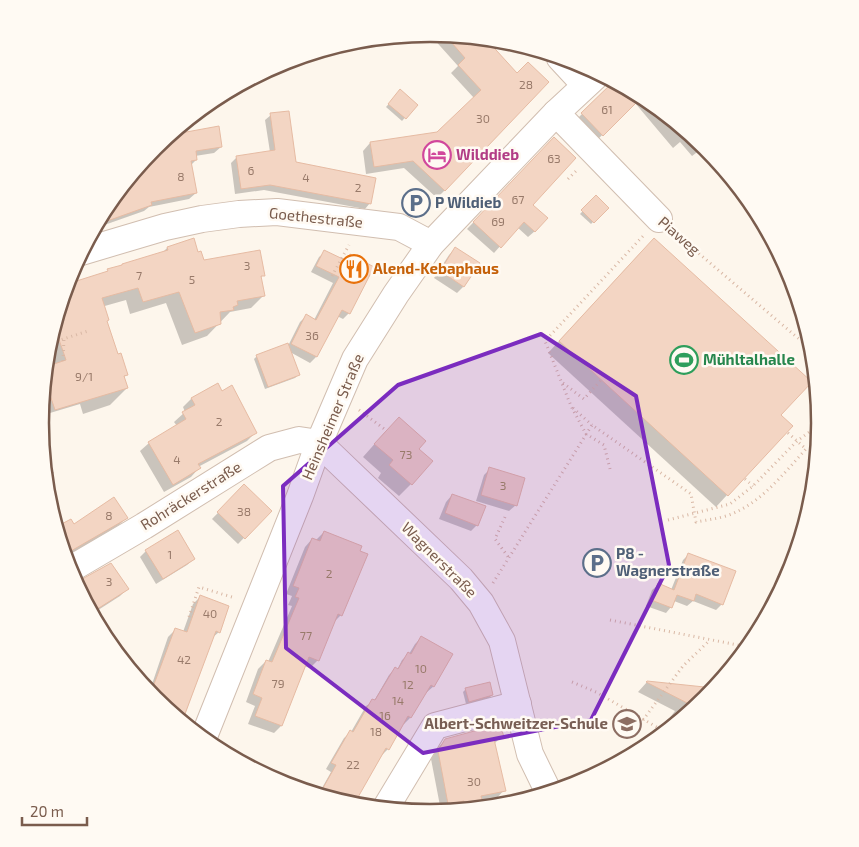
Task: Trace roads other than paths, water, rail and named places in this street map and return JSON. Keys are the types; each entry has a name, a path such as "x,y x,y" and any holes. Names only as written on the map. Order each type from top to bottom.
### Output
{"street":[{"name":"Heinsheimer Straße","path":"206,732 300,496 319,443 355,359 396,294 432,244 556,113 592,79"},
{"name":"Piaweg","path":"556,113 659,220"},
{"name":"Goethestraße","path":"91,249 165,227 202,219 276,212 399,227 432,244"},
{"name":"Rohräckerstraße","path":"76,565 144,526 269,448 299,440 319,443"},
{"name":"Wagnerstraße","path":"319,443 461,579 481,603 502,641 530,754 546,786"},
{"path":"389,802 435,726 518,704"}],"place":[{"name":"Wilddieb","path":"437,155"},
{"name":"P Wildieb","path":"416,203"},
{"name":"Alend-Kebaphaus","path":"354,269"},
{"name":"Mühltalhalle","path":"684,360"},
{"name":"P8 - Wagnerstraße","path":"597,563"},
{"name":"Albert-Schweitzer-Schule","path":"627,724"}]}
